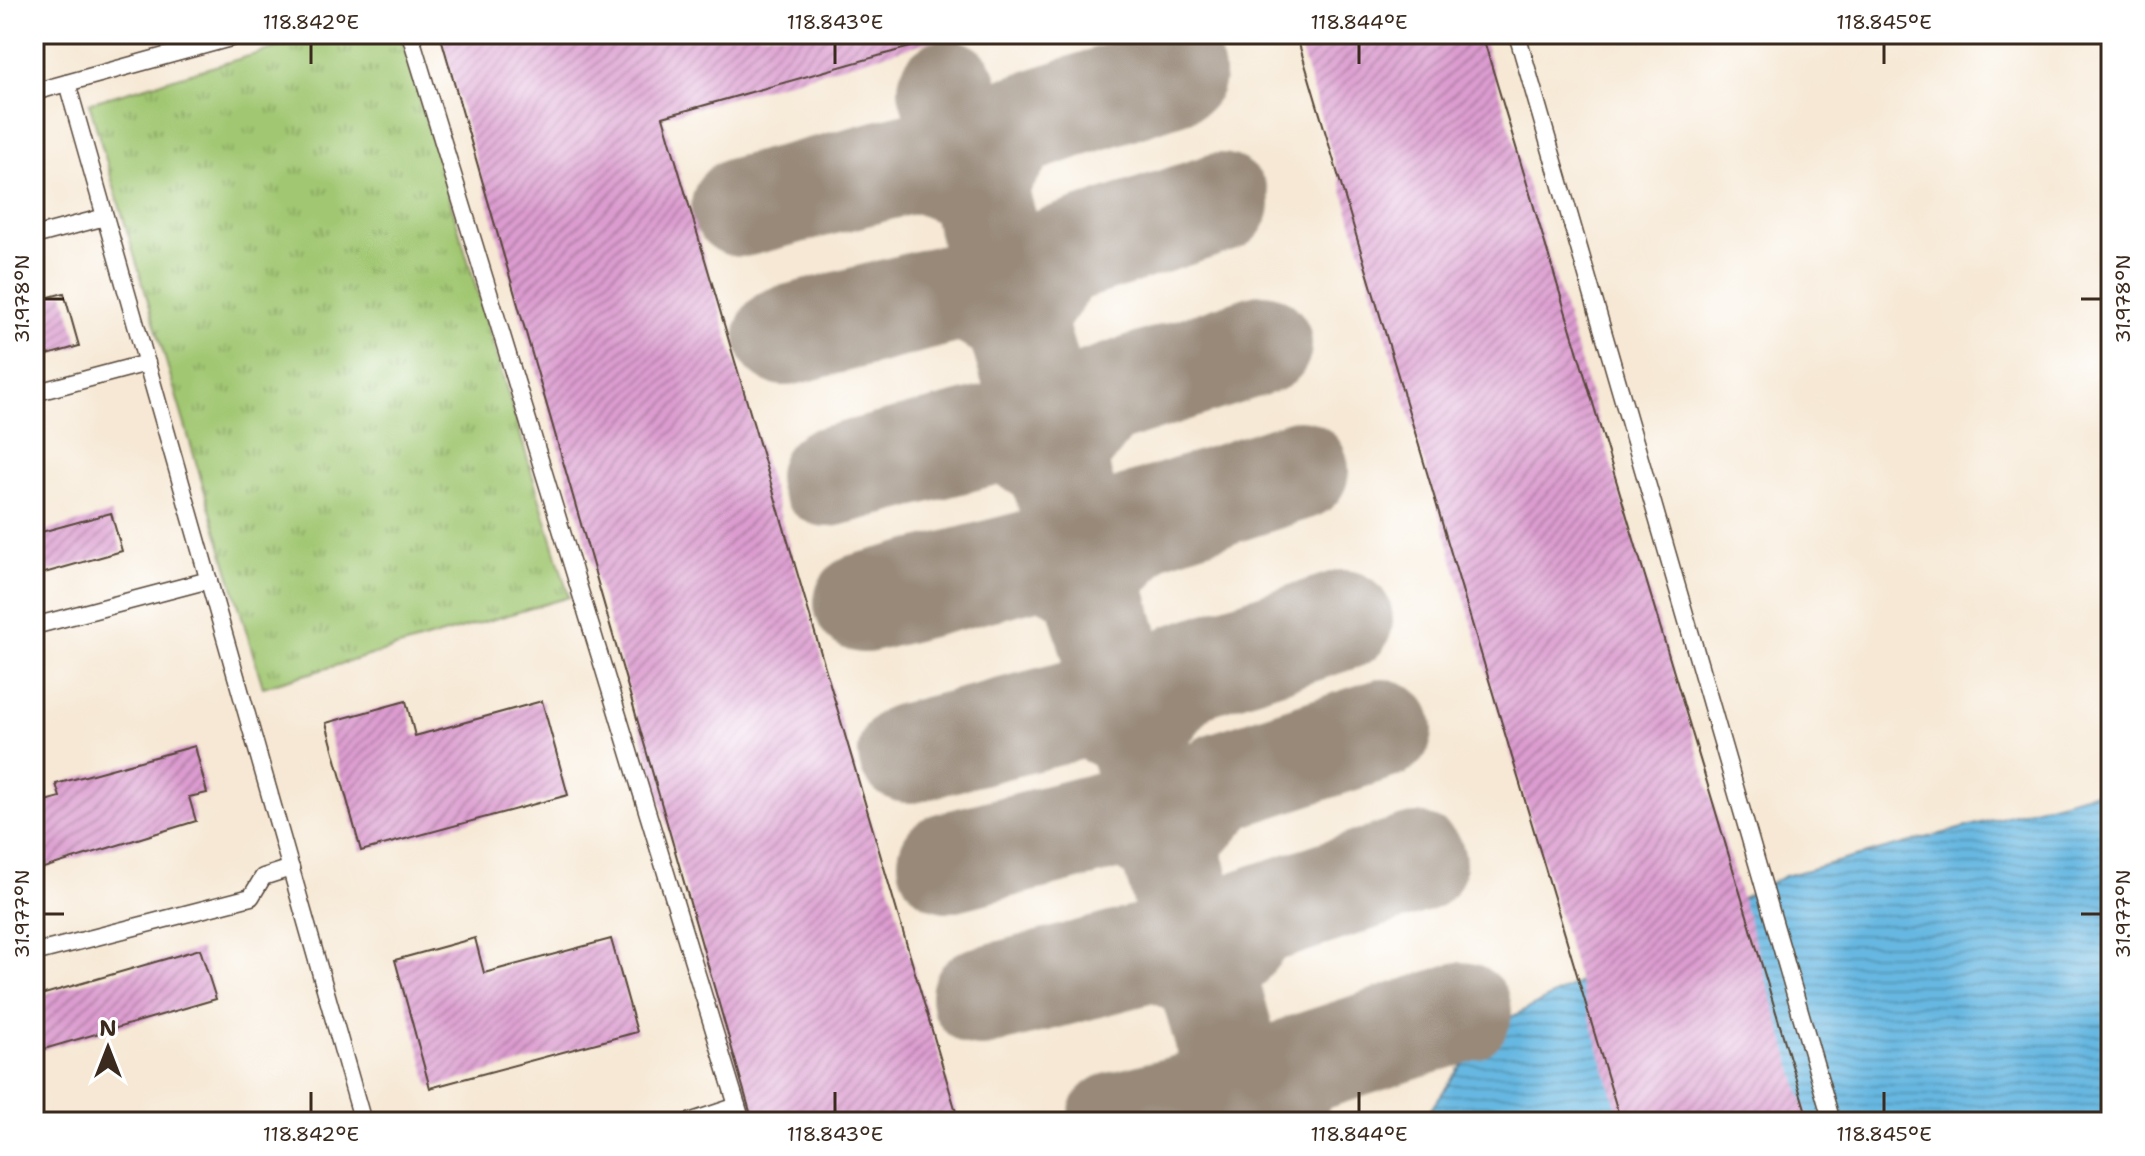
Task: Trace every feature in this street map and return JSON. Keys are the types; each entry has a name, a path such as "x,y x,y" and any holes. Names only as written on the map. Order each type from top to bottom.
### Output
{"lane":[{"path":"34,92 245,34"},
{"path":"410,34 740,1114 689,1122"},
{"path":"1517,34 1832,1122"},
{"path":"67,83 363,1122"},
{"path":"34,236 105,217"},
{"path":"34,393 147,363"},
{"path":"34,626 209,580"},
{"path":"34,953 251,897 263,877 291,868"}],"green space":[{"path":"324,34 400,34 569,597 263,687 89,103"}],"water":[{"path":"2111,788 2111,1122 1422,1122 1486,1030 1785,876"}],"building":[{"path":"440,34 956,34 663,117 959,1122 753,1122"},
{"path":"1296,34 1482,34 1809,1122 1621,1122"},
{"path":"64,293 79,346 34,359 34,301"},
{"path":"111,513 122,551 34,576 34,534"},
{"path":"406,701 415,736 542,701 568,795 361,851 326,723"},
{"path":"195,746 207,793 189,797 196,821 34,871 34,804 60,797 56,784"},
{"path":"475,938 484,973 611,939 637,1032 430,1088 395,960"},
{"path":"200,949 216,999 34,1052 34,997"}],"taxiway":[{"path":"741,207 919,161 976,184 1013,127 1175,74"},
{"path":"948,89 1249,1122"},
{"path":"785,336 964,290 1015,317 1058,256 1220,203"},
{"path":"828,477 1006,431 1051,460 1100,397 1262,344"},
{"path":"864,603 1043,557 1091,580 1137,523 1299,470"},
{"path":"908,753 1086,707 1135,730 1181,673 1343,620"},
{"path":"948,862 1127,816 1167,842 1221,782 1383,729"},
{"path":"981,997 1160,950 1206,976 1253,917 1416,863"},
{"path":"1255,1122 1300,1065 1462,1012"},
{"path":"1117,1122 1206,1099 1242,1122"}]}
